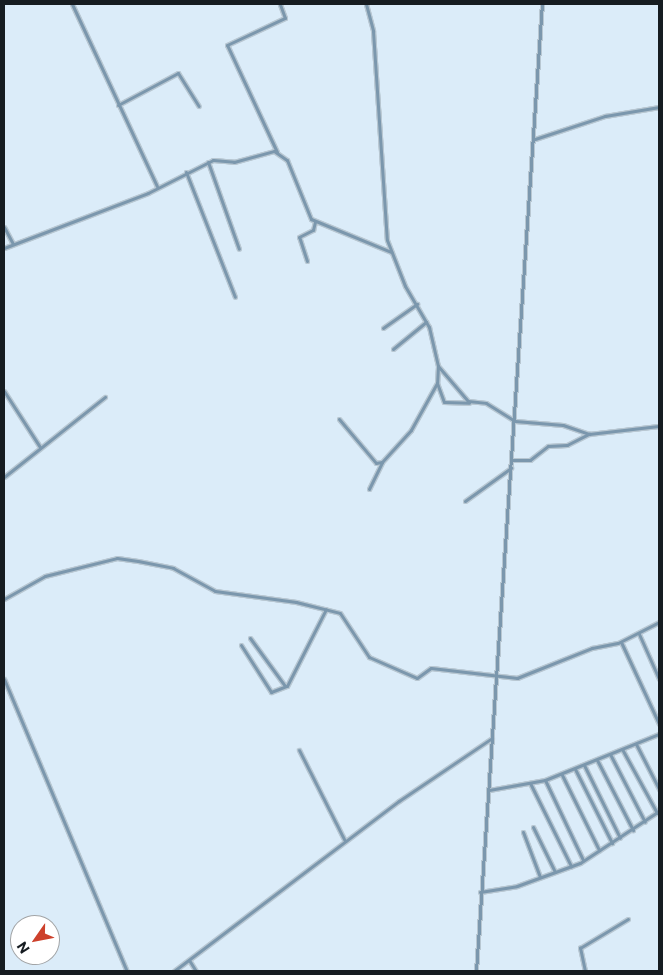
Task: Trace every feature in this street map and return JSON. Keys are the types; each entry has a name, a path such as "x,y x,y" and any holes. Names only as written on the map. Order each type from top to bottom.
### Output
{"street":[{"path":"72,4 90,35 97,64 157,186"},
{"path":"280,4 285,18 226,45 277,152 287,160 306,212 315,222 391,252"},
{"path":"366,4 372,31 384,220 391,252 426,321 438,366 437,383 445,404 486,403 515,421 563,425 589,434"},
{"path":"476,971 480,892 489,790 535,139 542,4"},
{"path":"118,105 178,73 199,106"},
{"path":"535,139 605,116 659,107"},
{"path":"4,248 139,197 157,186 208,162 234,162 277,152"},
{"path":"208,162 239,250"},
{"path":"186,172 235,297"},
{"path":"307,261 299,237 313,230 315,222"},
{"path":"4,227 13,244"},
{"path":"383,328 417,304"},
{"path":"393,349 425,327 426,321"},
{"path":"438,366 471,402"},
{"path":"369,489 382,462 411,430 437,383"},
{"path":"4,391 40,447"},
{"path":"4,477 105,397"},
{"path":"339,418 376,463 382,462"},
{"path":"512,460 530,460 548,446 567,445 589,434 659,426"},
{"path":"465,501 511,468"},
{"path":"4,599 45,576 117,558 173,568 215,591 326,609 344,616 366,654 384,667 417,678 431,668 497,674 517,678 621,642 658,624"},
{"path":"241,645 271,692 294,680 326,609"},
{"path":"639,634 659,679"},
{"path":"250,638 285,686"},
{"path":"621,642 659,724"},
{"path":"4,679 127,971"},
{"path":"489,790 545,780 659,734"},
{"path":"174,971 345,841 492,738"},
{"path":"636,744 659,789"},
{"path":"480,892 540,877 571,866 633,830 658,812 622,749"},
{"path":"299,750 345,841"},
{"path":"610,754 645,822"},
{"path":"597,760 633,830"},
{"path":"584,765 620,838"},
{"path":"575,769 612,843"},
{"path":"562,774 599,850"},
{"path":"545,780 583,860"},
{"path":"530,783 571,866"},
{"path":"533,827 554,872"},
{"path":"523,832 540,877"},
{"path":"585,971 580,948 628,920"},
{"path":"189,960 196,971"}]}
